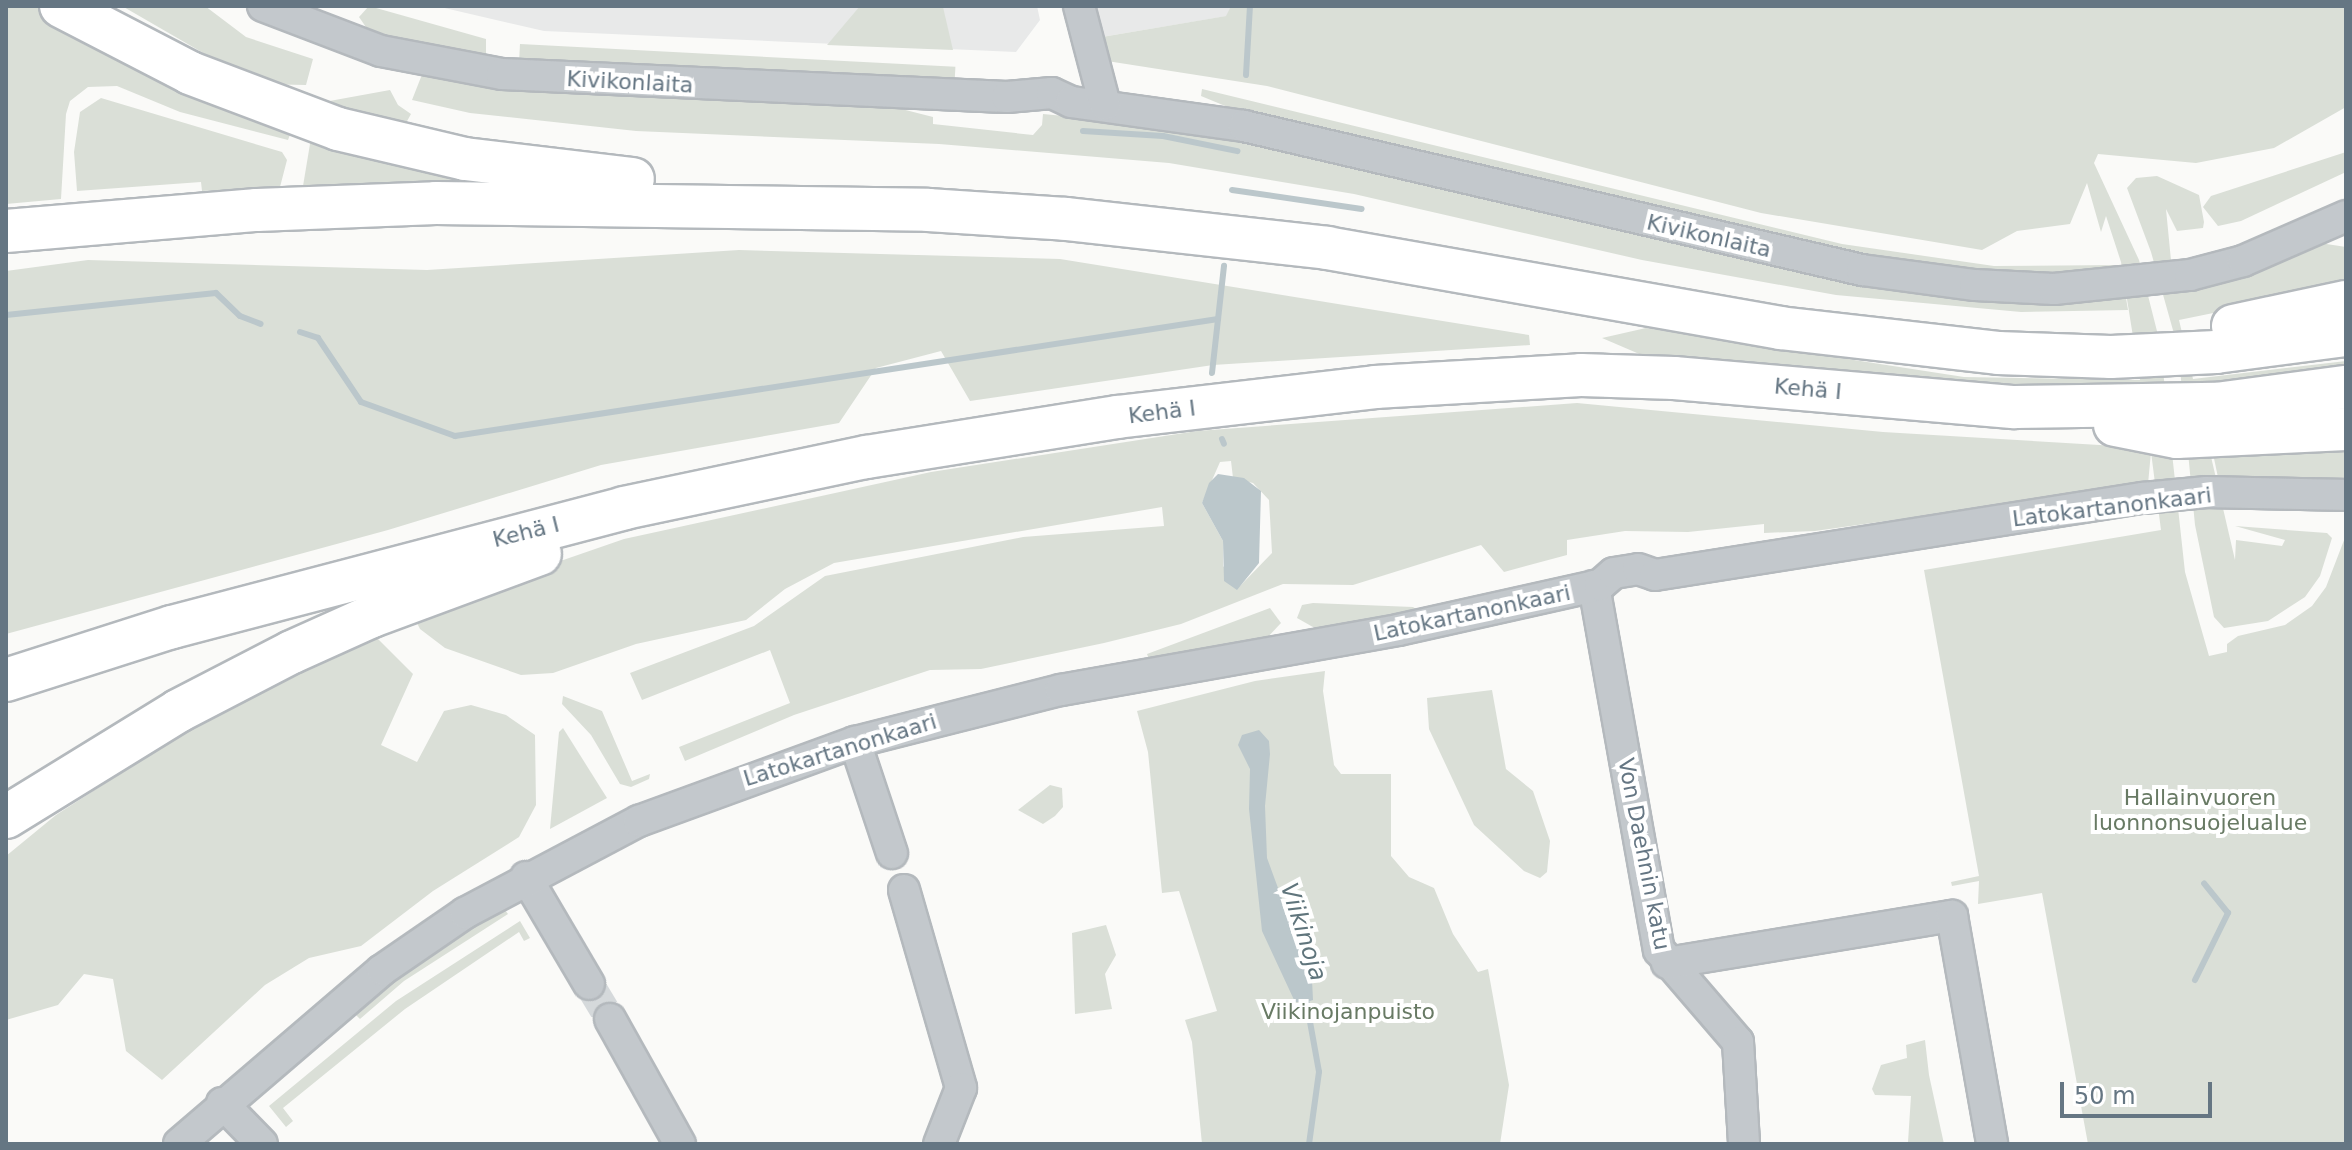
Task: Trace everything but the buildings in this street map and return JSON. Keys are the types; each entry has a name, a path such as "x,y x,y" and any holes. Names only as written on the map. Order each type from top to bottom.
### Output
{"highway":[{"path":"61,6 256,101 418,148 606,178 726,184 928,210 1125,225 1327,248 1900,345 2111,357 2216,352 2346,335"},
{"path":"6,231 257,210 436,203 928,210"},
{"path":"1900,345 1998,336 2091,338 2238,325 2346,302"},
{"name":"Kehä I","path":"6,680 172,627 406,562 744,481 1117,417 1497,378 1674,378 2015,407 2216,404 2346,387"},
{"path":"2015,407 2177,437 2346,429"},
{"path":"6,817 210,694 372,616 498,568 653,521 744,481"},
{"path":"6,826 63,781"}],"street":[{"name":"Kivikonlaita","path":"263,6 381,51 502,74 1007,97 1052,93 1071,102 1244,126 1818,261 1975,285 2054,289 2190,275 2243,261 2346,216"},
{"path":"1079,6 1105,105"},
{"name":"Latokartanonkaari","path":"179,1144 222,1103 382,970 526,877 653,815 855,742 1061,690 1334,642 1597,586 1614,573 1638,569 1655,575 2143,498 2207,492 2346,495"},
{"name":"Latokartanonkaari","path":"2286,495 2346,505"},
{"name":"Von Daehnin katu","path":"1597,586 1659,950 1738,1042 1744,1144"},
{"path":"855,742 892,853"},
{"path":"526,877 589,984"},
{"path":"904,890 961,1088 939,1144"},
{"path":"1667,963 1952,916 1992,1144"},
{"path":"610,1019 680,1144"},
{"path":"222,1103 262,1144"}],"shaded area":[{"path":"436,6 1037,6 1040,20 1016,52 544,31"},
{"path":"1094,6 1231,6 1227,16 1102,37"},
{"path":"1218,474 1244,478 1261,491 1259,563 1237,590 1224,581 1223,541 1202,503 1209,483"},
{"path":"1259,730 1269,741 1270,754 1265,806 1267,858 1295,934 1311,959 1313,1000 1307,1002 1295,1002 1262,931 1249,809 1250,769 1238,745 1242,735"}],"green space":[{"path":"6,6 42,6 294,124 288,140 180,112 117,86 88,87 70,101 66,114 61,199 6,204"},
{"path":"122,6 205,6 246,37 313,59 306,85 257,84"},
{"path":"369,6 486,39 486,58 370,33 359,17"},
{"path":"860,6 943,7 953,50 827,45"},
{"name":"Hallainvuoren luonnonsuojelualue","path":"1231,6 2346,6 2346,107 2274,148 2196,163 2098,154 2094,163 2139,260 2160,343 2185,572 2209,656 2227,652 2227,644 2238,636 2285,625 2312,606 2326,587 2346,535 2346,1144 2088,1144 2042,893 1978,904 1979,881 1952,886 1951,882 1979,876 1924,570 2161,530 2151,452 2148,484 1815,531 1764,533 1764,524 1688,532 1625,531 1567,540 1567,555 1504,572 1481,545 1353,585 1283,584 1181,624 1104,643 981,669 930,670 794,715 685,761 679,747 790,703 770,650 642,700 630,673 754,626 825,576 1023,537 1164,526 1162,507 834,563 785,589 746,620 636,644 553,673 521,675 445,648 420,629 416,621 520,575 624,539 931,472 1197,431 1577,403 1883,432 2150,448 2103,395 1651,359 1602,338 1646,328 1964,377 2140,380 2121,262 2106,216 2101,232 2087,183 2070,224 2017,231 1982,250 1761,213 1267,86 1107,61 1102,37 1226,16","holes":["1231,461 1233,478 1253,483 1269,500 1272,553 1240,586 1223,566 1223,541 1202,503 1220,462"]},
{"path":"520,44 955,67 954,86 519,63"},
{"path":"423,72 878,103 933,117 933,124 1033,135 1042,125 1043,114 1169,126 2016,301 2126,298 2128,310 2021,312 1836,295 1642,260 1354,194 1169,163 939,144 636,131 470,113 412,100"},
{"path":"1202,89 1842,244 1994,266 2120,265 2122,273 2002,275 1815,247 1235,110 1201,96"},
{"path":"390,90 398,105 411,114 406,123 386,123 324,102"},
{"path":"101,98 282,152 287,160 280,187 202,191 201,182 77,191 74,152 80,112"},
{"path":"311,138 509,181 303,186"},
{"path":"2346,152 2346,172 2241,221 2218,226 2203,207 2211,196"},
{"path":"2157,176 2199,195 2204,222 2203,228 2177,231 2166,209 2174,291 2320,243 2346,247 2346,286 2179,320 2193,379 2346,361 2346,375 2196,392 2235,560 2236,540 2282,546 2285,540 2235,526 2327,533 2332,538 2320,576 2305,597 2268,621 2224,628 2214,617 2195,525 2178,348 2151,252 2127,188 2136,178"},
{"path":"739,250 1060,259 1529,335 1530,345 1213,365 970,401 941,351 876,368 839,423 601,465 388,530 6,634 6,271 88,260 427,270"},
{"path":"2346,440 2346,485 2219,482 2212,449"},
{"path":"1302,605 1413,607 1419,611 1320,631 1297,618"},
{"path":"1270,608 1281,623 1265,640 1150,662 1147,654"},
{"path":"373,634 413,674 381,745 417,762 444,711 471,705 506,715 535,735 536,805 519,837 433,891 361,946 309,958 265,985 162,1080 126,1051 113,979 84,974 58,1005 6,1020 6,856 56,815 208,717"},
{"name":"Viikinojanpuisto","path":"1325,671 1323,691 1334,765 1341,774 1391,774 1391,856 1409,877 1434,888 1453,934 1478,972 1488,969 1509,1085 1500,1144 1202,1144 1192,1042 1185,1020 1217,1011 1179,891 1162,893 1148,752 1137,711 1255,681"},
{"path":"1492,690 1506,769 1533,791 1550,841 1547,872 1540,878 1524,871 1474,825 1429,729 1427,698"},
{"path":"563,696 602,711 632,781 650,774 649,779 631,787 620,784 591,735 562,704"},
{"path":"563,728 607,798 550,829 559,732"},
{"path":"1050,785 1062,788 1063,807 1055,816 1043,824 1018,810"},
{"path":"502,906 508,914 404,981 360,1019 356,1015 387,982"},
{"path":"520,921 530,938 524,941 519,932 405,1009 283,1108 293,1121 286,1127 269,1106 396,1001"},
{"path":"1106,925 1116,955 1105,974 1112,1009 1075,1014 1072,933"},
{"path":"1925,1040 1944,1144 1908,1142 1911,1096 1875,1095 1872,1089 1881,1065 1907,1058 1906,1045"}],"waterway":[{"name":"Viikinoja","path":"1246,75 1250,6"},
{"path":"1083,131 1163,136 1237,151"},
{"path":"1232,190 1362,209"},
{"name":"Viikinoja","path":"1212,373 1224,266"},
{"path":"6,315 216,293 240,316 261,324"},
{"path":"300,332 318,338 361,402 455,436 1218,319"},
{"name":"Viikinoja","path":"1222,439 1224,444"},
{"path":"2195,980 2228,913 2204,883"},
{"name":"Viikinoja","path":"1305,994 1319,1072 1309,1144"}],"tunnel":[{"path":"589,984 610,1019"}]}
